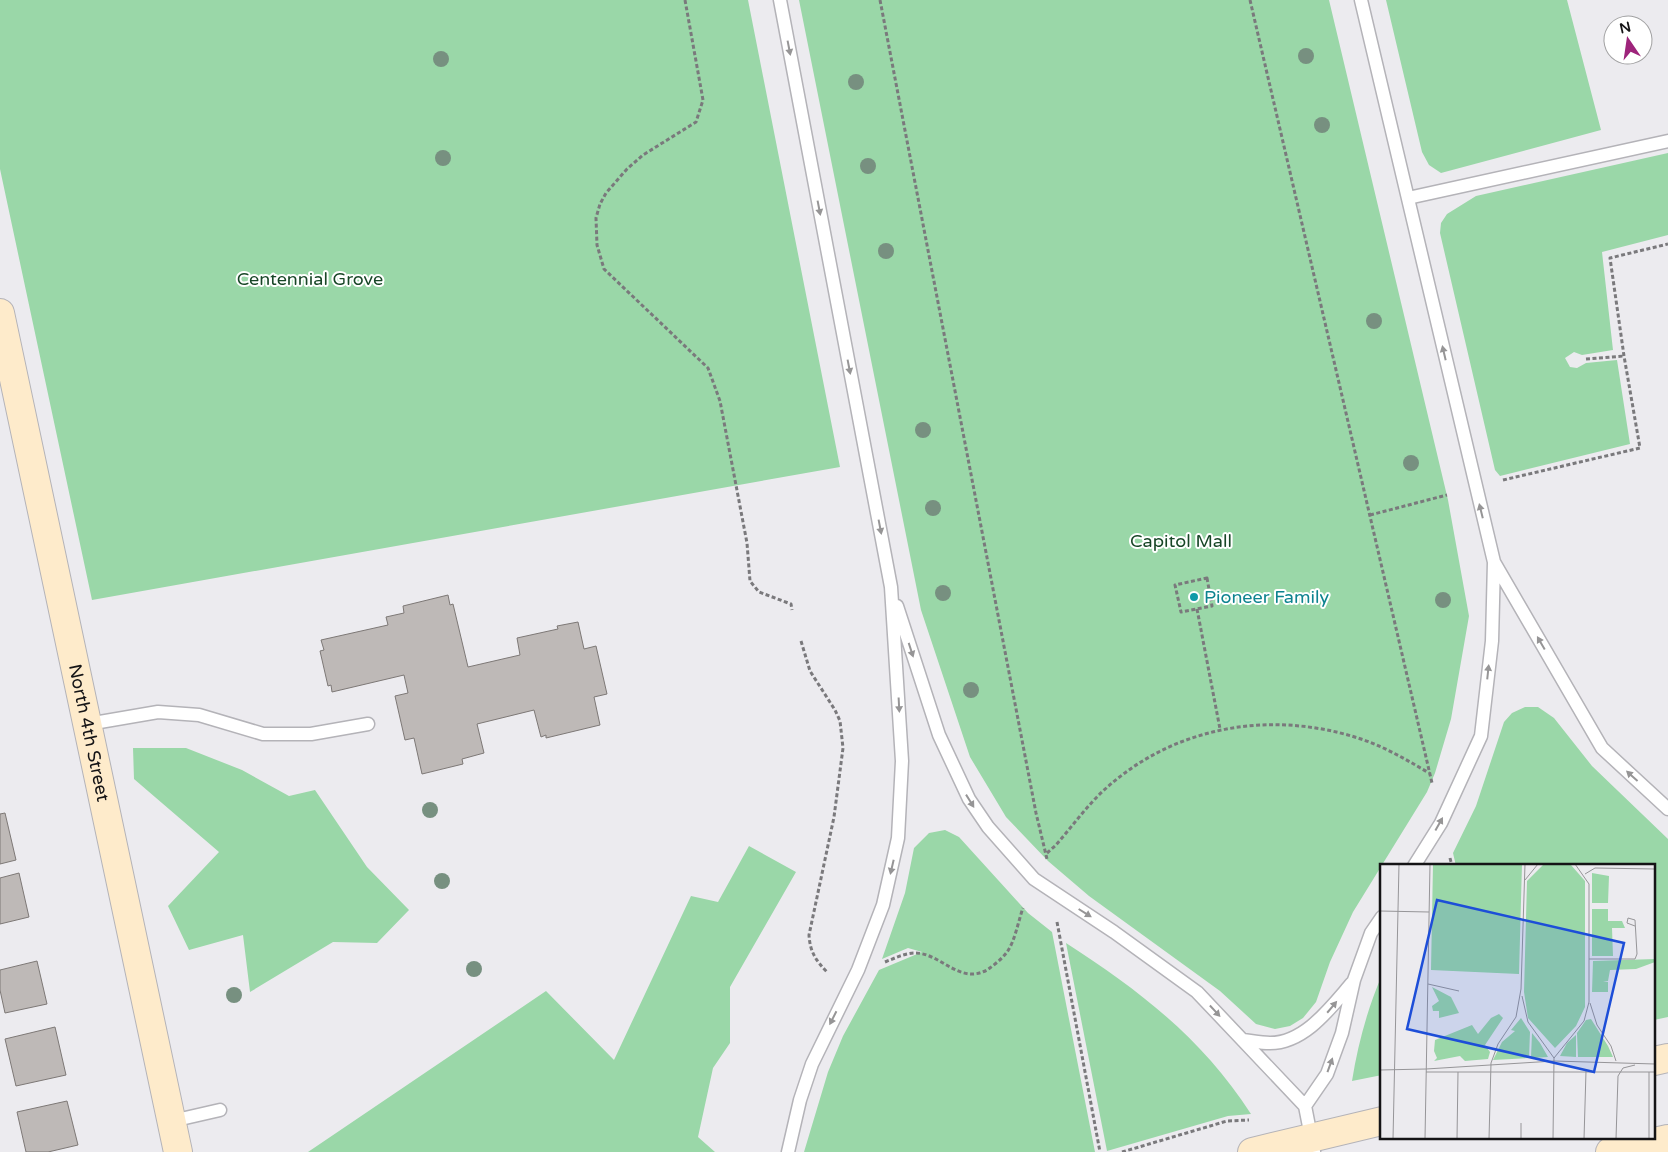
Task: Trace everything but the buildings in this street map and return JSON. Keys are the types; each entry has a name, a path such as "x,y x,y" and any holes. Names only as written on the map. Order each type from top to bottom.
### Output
{"street":[{"name":"North 4th Street","path":"0,313 178,1152"},
{"path":"1252,1152 1312,1144 1380,1122"},
{"path":"1610,1152 1668,1139"}],"lane":[{"path":"780,0 891,587 902,761 898,838 883,905 858,970 812,1064 800,1100 788,1152"},
{"path":"1361,0 1494,562 1492,641 1481,736 1440,823 1415,864"},
{"path":"1408,198 1668,141"},
{"path":"1494,562 1602,748 1668,809"},
{"path":"891,587 939,735 969,799 1011,854 1034,879 1114,932 1197,992 1305,1106 1312,1144"},
{"path":"88,724 158,712 199,715 263,734 312,734 368,724"},
{"path":"1305,1106 1327,1074 1342,1033 1354,980 1372,933 1380,920"},
{"path":"1243,1040 1271,1044 1294,1038 1323,1017 1354,980"},
{"path":"172,1121 220,1110"}],"path":[{"path":"686,0 704,100 701,111 696,122 688,129 643,155 627,169 606,193 596,218 597,245 604,269 708,368 720,401 747,543 750,581 760,592 791,604 792,610"},
{"path":"880,0 1036,813 1047,853 1051,892 1100,1152"},
{"path":"1250,0 1432,783"},
{"path":"1503,480 1640,448 1610,258 1668,244"},
{"path":"1586,359 1624,356"},
{"path":"1370,515 1447,495"},
{"path":"1207,578 1212,606 1197,609 1181,612 1176,585 1207,578"},
{"path":"1197,609 1220,729"},
{"path":"801,640 810,671 836,710 842,732 842,762 834,817 809,935 810,948 814,957 828,973"},
{"path":"1042,855 1055,846 1102,792 1132,769 1182,741 1220,729 1263,724 1324,729 1381,747 1429,773"},
{"path":"1450,858 1452,864"},
{"path":"880,964 905,954 916,953 928,955 965,974 975,974 984,971 993,966 1008,951 1023,908"},
{"path":"1122,1152 1227,1121 1252,1120"}],"green space":[{"name":"Centennial Grove","path":"0,0 748,0 840,467 92,600 0,169"},
{"name":"Capitol Mall","path":"799,0 1329,0 1448,500 1469,616 1451,719 1435,773 1427,792 1383,864 1380,864 1380,868 1353,912 1330,962 1316,1002 1303,1018 1290,1026 1275,1029 1256,1024 1220,991 1089,896 1048,861 1006,817 970,757 921,610"},
{"path":"1386,0 1567,0 1601,130 1441,173 1429,165 1422,152"},
{"path":"1668,153 1668,235 1602,252 1613,350 1582,355 1574,352 1565,358 1570,367 1577,368 1586,363 1617,360 1630,444 1500,476 1495,470 1440,233 1441,223 1447,214 1476,196"},
{"path":"1525,707 1538,707 1554,718 1592,766 1668,839 1668,1017 1656,1020 1656,864 1456,864 1453,853 1476,806 1504,722 1512,713"},
{"path":"133,748 186,748 242,770 289,796 315,790 367,867 409,910 377,943 333,942 250,992 243,935 189,950 168,906 219,852 134,779"},
{"path":"945,830 959,837 1028,913 1052,932 1095,1152 804,1152 828,1072 843,1036 879,970 922,952 908,948 882,959 905,893 914,848 929,833"},
{"path":"749,846 796,872 730,987 730,1043 713,1068 698,1137 715,1152 308,1152 546,991 614,1060 691,896 718,902"},
{"path":"1066,943 1119,979 1168,1018 1212,1062 1251,1114 1228,1116 1107,1151"},
{"path":"1380,980 1380,1075 1352,1081 1357,1054"}],"place":[{"name":"Pioneer Family","path":"1194,597"}]}
